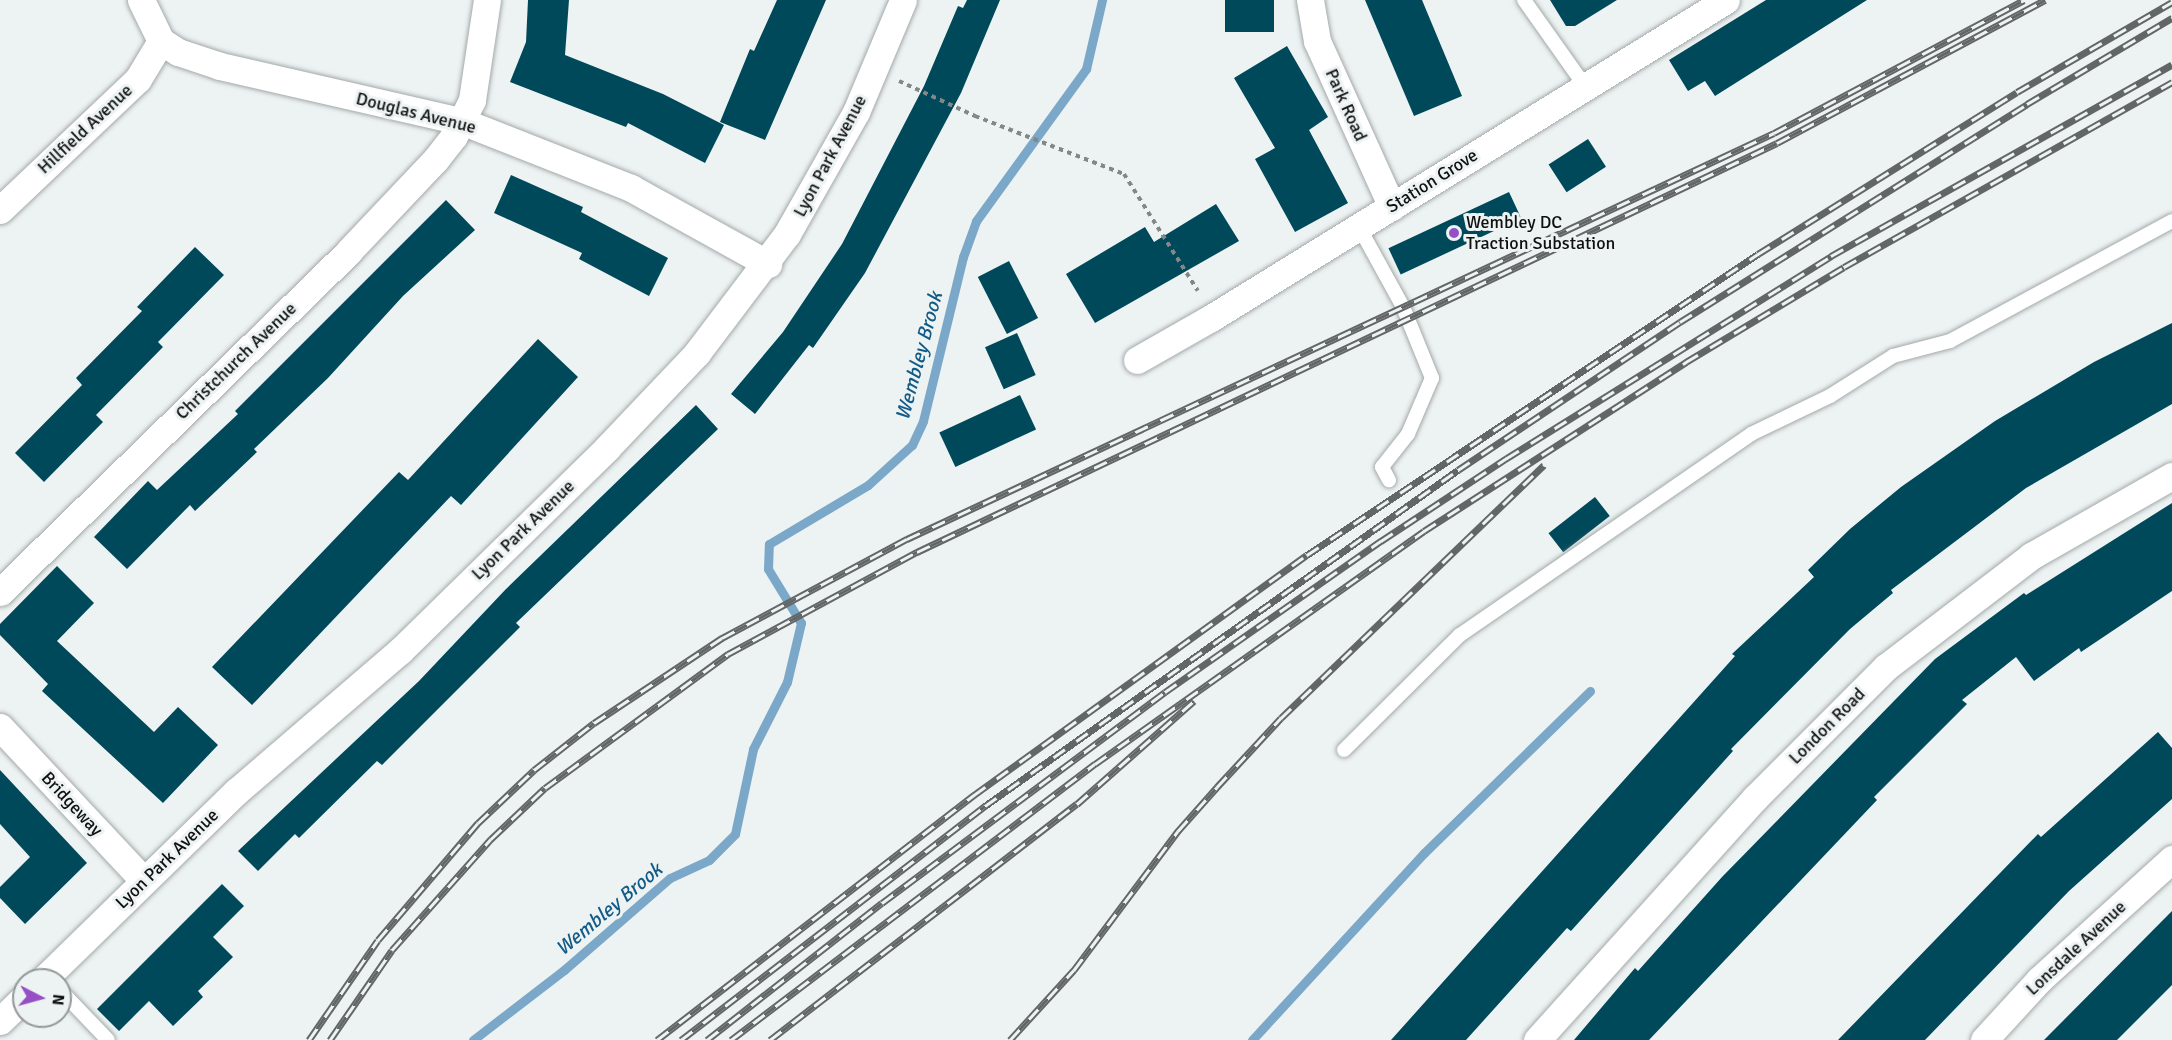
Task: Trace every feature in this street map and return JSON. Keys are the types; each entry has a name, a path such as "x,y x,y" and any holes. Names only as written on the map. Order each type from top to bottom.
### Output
{"street":[{"path":"141,0 161,41"},
{"name":"Christchurch Avenue","path":"0,592 349,251 436,159 461,121 478,81 487,0"},
{"name":"Lyon Park Avenue","path":"63,968 144,881 237,791 400,651 607,448 697,353 768,264 856,112 903,0"},
{"name":"Park Road","path":"1310,0 1317,41 1392,207"},
{"name":"Station Grove","path":"1137,360 1211,318 1726,0"},
{"name":"Douglas Avenue","path":"161,41 178,52 220,66 461,121 631,188 768,264"},
{"name":"Hillfield Avenue","path":"0,210 138,79 161,41"},
{"name":"London Road","path":"1537,1040 1755,798 1886,667 2031,556 2172,476"},
{"name":"Bridgeway","path":"0,727 144,881"},
{"name":"Lonsdale Avenue","path":"1984,1040 2039,980 2172,859"},
{"path":"0,1021 12,1010"}],"lane":[{"path":"1524,0 1584,86"},
{"path":"1344,750 1460,634 1751,434 1830,396 1893,356 1950,341 2172,221"},
{"path":"1359,227 1403,307 1432,378 1408,434 1382,467 1389,480"},
{"path":"72,1004 108,1040"}],"path":[{"path":"874,69 975,116 1124,174 1195,285 1211,318"}],"building":[{"path":"528,0 569,0 565,55 663,94 724,125 705,163 628,123 626,127 510,82 526,42"},
{"path":"777,0 826,0 765,140 720,122 750,49 754,51"},
{"path":"967,0 1000,0 961,93 865,273 813,348 809,345 755,414 731,394 783,332 842,244 924,86 958,6 963,8"},
{"path":"1225,0 1274,0 1274,32 1225,32"},
{"path":"1365,0 1422,0 1462,96 1414,116"},
{"path":"1550,0 1617,0 1575,26 1566,26"},
{"path":"1766,0 1867,0 1715,96 1705,81 1688,91 1669,60"},
{"path":"1287,46 1328,117 1309,130 1348,203 1295,232 1255,159 1275,148 1234,78"},
{"path":"1588,139 1606,167 1567,192 1549,165"},
{"path":"511,175 583,207 581,212 668,258 649,296 579,259 582,253 494,213"},
{"name":"Wembley DC Traction Substation","path":"1509,192 1521,218 1401,274 1388,248"},
{"path":"446,200 475,230 403,296 328,378 254,449 257,452 195,511 190,505 127,569 94,537 148,481 157,490 238,414 235,411"},
{"path":"1216,204 1239,241 1095,323 1066,274 1145,227 1154,242"},
{"path":"195,247 224,275 158,342 163,347 96,415 103,422 44,482 15,453 82,385 76,378 142,311 137,307"},
{"path":"1009,261 1038,318 1007,334 978,277"},
{"path":"2172,323 2172,404 2026,488 1891,590 1893,593 1850,629 1731,749 1733,751 1571,931 1567,928 1466,1040 1391,1040 1735,656 1732,654 1814,577 1808,570 1850,529 1901,487 1995,421 2094,362"},
{"path":"1017,333 1036,375 1004,389 985,347"},
{"path":"538,339 578,377 461,505 451,496 252,705 212,667 399,472 408,480"},
{"path":"1020,395 1036,429 955,467 939,433"},
{"path":"696,405 718,429 516,623 520,627 382,765 377,761 299,838 295,834 258,871 238,851 419,681 506,589"},
{"path":"1595,497 1610,516 1563,552 1549,533"},
{"path":"2172,503 2172,591 2081,652 2079,648 2034,681 2016,657 1962,700 1967,704 1874,797 1877,800 1649,1040 1574,1040 1635,968 1638,971 1722,877 1935,659 2024,593 2026,595"},
{"path":"57,566 94,603 57,641 154,732 178,707 218,745 163,803 42,691 48,684 0,635 0,624"},
{"path":"2158,732 2172,748 2172,799 2069,891 1925,1040 1838,1040 2038,834 2041,837"},
{"path":"0,770 87,863 25,924 0,898 0,887 30,857 0,824"},
{"path":"222,884 244,906 213,937 233,957 198,991 203,997 173,1026 149,1001 119,1031 97,1009"},
{"path":"2172,911 2172,985 2117,1040 2044,1040"}],"waterway":[{"name":"Wembley Brook","path":"473,1040 564,970 670,878 709,860 735,834 753,749 787,682 801,623 768,569 769,544 868,485 912,445 923,421 963,257 976,221 1086,69 1102,0"},
{"path":"1252,1040 1424,853 1590,691"}],"railway":[{"path":"309,1040 378,940 478,823 534,770 594,723 722,638 907,539 1774,133 2024,0"},
{"path":"330,1040 392,950 491,839 545,788 728,654 917,552 1777,143 2045,0"},
{"path":"657,1040 974,795 1307,555 1758,254 2017,92 2172,2"},
{"path":"681,1040 985,806 1458,470 1680,322 2027,104 2172,18"},
{"path":"707,1040 882,903 1165,692 1381,541 1507,458 1831,256 2172,65"},
{"path":"731,1040 1095,764 1424,531 1686,362 1844,267 2172,82"},
{"path":"1010,1040 1074,970 1178,831 1281,718 1544,465"},
{"path":"770,1040 1077,804 1194,701"}],"place":[{"name":"Wembley DC Traction Substation","path":"1454,233"}]}
